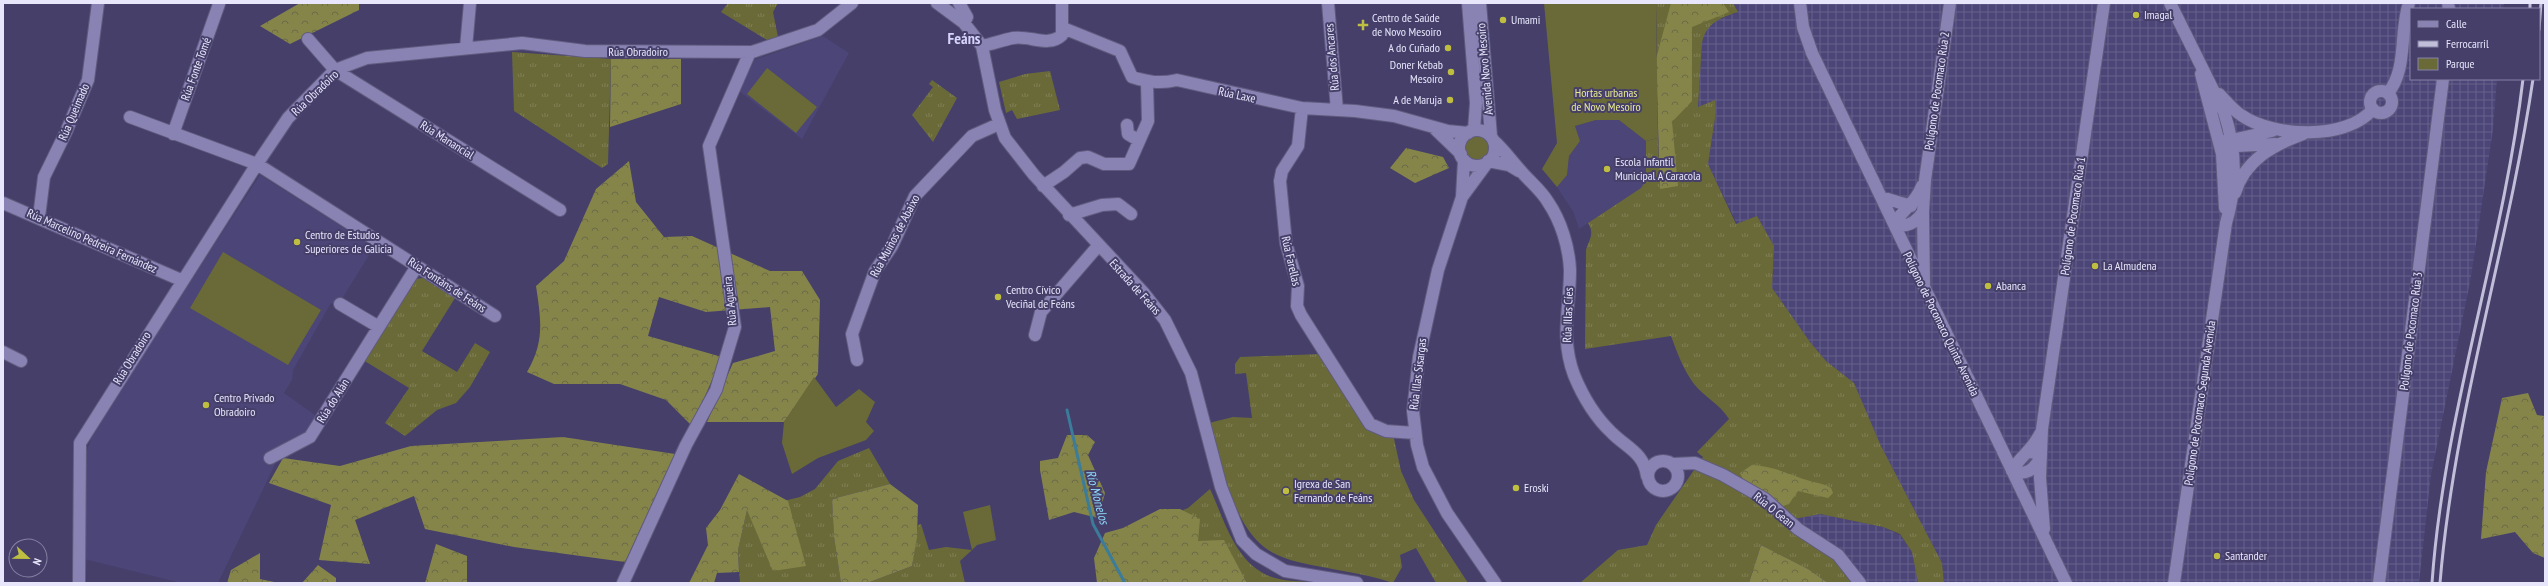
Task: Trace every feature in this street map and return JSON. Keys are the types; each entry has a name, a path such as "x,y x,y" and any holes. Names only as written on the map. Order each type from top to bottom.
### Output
{"street":[{"name":"Rúa Queimado","path":"39,217 44,177 66,132 88,80 98,3"},
{"path":"466,48 470,3"},
{"name":"Rúa Obradoiro","path":"79,583 80,443 181,280 288,118 335,70 367,58 522,44 585,51 750,52 818,30 852,3"},
{"name":"Estrada de Feáns","path":"936,3 964,23 982,46 999,124 1005,138 1043,186 1143,292 1165,320 1191,373 1221,487 1242,540 1256,554 1285,570 1357,583"},
{"path":"959,3 967,16 964,23"},
{"path":"982,46 1014,38 1051,42 1062,35 1062,3"},
{"name":"Rúa dos Ancares","path":"1328,3 1337,110"},
{"name":"Avenida Novo Mesoiro","path":"1468,3 1476,102 1471,131"},
{"name":"Avenida Novo Mesoiro","path":"1480,3 1492,138"},
{"name":"Polígono de Pocomaco Quinta Avenida","path":"1800,3 1803,28 1812,54 2066,583"},
{"name":"Polígono de Pocomaco Rúa 2","path":"1924,288 1922,212 1925,180 1950,3"},
{"name":"Polígono de Pocomaco Rúa 1","path":"2045,540 2040,501 2042,430 2104,3"},
{"name":"Polígono de Pocomaco Segunda Avenida","path":"2170,3 2197,59 2210,92 2222,154 2226,224"},
{"path":"2222,154 2236,139 2256,133 2276,130 2306,132 2337,128 2358,122 2373,109 2370,101 2372,95 2377,92 2388,93 2395,81 2400,63 2409,3"},
{"name":"Rúa Fonte Tomé","path":"173,134 219,4"},
{"name":"Rúa Laxe","path":"1063,28 1120,50 1132,77 1147,82 1164,83 1177,80 1302,108 1394,116 1432,127 1471,131"},
{"name":"Rúa Manancial","path":"308,39 335,70 560,210"},
{"name":"Rúa Agueira","path":"623,583 686,445 716,390 735,328 709,146 750,52"},
{"name":"Polígono de Pocomaco Rúa 3","path":"2379,583 2443,80"},
{"path":"1043,186 1064,172 1080,158 1088,158 1104,164 1129,164 1138,140 1148,121 1147,82"},
{"path":"2210,92 2225,136 2232,144 2250,147 2276,144 2306,132"},
{"path":"2210,92 2241,115 2276,130"},
{"name":"Rúa Farellas","path":"1302,108 1298,146 1282,171 1280,181 1286,242 1298,286 1298,306 1300,315 1370,424 1386,431 1415,433"},
{"path":"130,117 257,164"},
{"name":"Rúa Muíños de Abaixo","path":"856,360 852,334 875,271 892,246 915,196 968,140 988,127 999,124"},
{"path":"1127,125 1128,134 1138,140"},
{"name":"Rúa Laxe","path":"1432,127 1462,157"},
{"path":"1471,131 1486,132 1492,138 1494,153 1488,162 1475,165 1462,157 1460,142 1471,131"},
{"name":"Rúa Illas Cíes","path":"1492,138 1504,149 1520,171 1548,201 1559,222 1566,244 1570,270 1565,326 1566,352 1584,397 1598,417 1613,434 1633,449 1646,464 1648,482 1659,491 1672,489 1678,477 1673,464 1660,461 1655,456 1633,449"},
{"name":"Polígono de Pocomaco Segunda Avenida","path":"2174,583 2226,224 2232,205 2234,174 2232,144"},
{"path":"2232,205 2237,186 2248,169 2276,144"},
{"name":"Rúa Illas Sisargas","path":"1462,157 1462,197 1438,270 1427,313 1414,394 1415,433 1423,467 1432,486 1447,513 1495,583"},
{"name":"Rúa Illas Cíes","path":"1488,162 1509,165 1520,171"},
{"name":"Rúa Illas Sisargas","path":"1462,197 1488,162"},
{"name":"Rúa Fontáns de Feáns","path":"257,164 495,316"},
{"name":"Polígono de Pocomaco Rúa 2","path":"1894,224 1898,216 1911,206 1919,195 1925,180"},
{"path":"1881,197 1911,206"},
{"name":"Rúa Marcelino Pedreira Fernández","path":"3,203 39,217 181,280"},
{"path":"1069,215 1102,205 1118,204 1131,214"},
{"path":"1894,224 1902,227 1911,224 1918,219 1922,212"},
{"path":"1035,335 1041,312 1098,246"},
{"name":"Rúa do Alán","path":"270,458 310,437 417,266"},
{"path":"340,304 379,327"},
{"path":"3,352 21,361"},
{"name":"Polígono de Pocomaco Rúa 1","path":"2030,452 2042,430"},
{"path":"2002,450 2009,453 2030,452 2037,453 2040,459 2029,472 2020,474 2012,471 2015,465 2030,452"},
{"path":"1647,476 1649,469 1660,461"},
{"name":"Rúa O Gean","path":"1673,464 1695,463 1722,475 1765,499 1798,529 1838,554 1860,583"}],"shaded area":[{"path":"1733,3 2504,3 2503,8 2410,8 2410,80 2497,80 2493,129 2471,277 2431,475 2419,583 1944,583 1942,563 1881,446 1854,383 1826,361 1810,342 1772,288 1774,246 1757,216 1737,224 1708,164 1716,112 1698,107 1704,32 1713,22 1738,12"},
{"path":"823,36 849,53 802,139 739,91 754,60"},
{"name":"Escola Infantil Municipal A Caracola","path":"1596,120 1619,120 1646,141 1646,180 1641,188 1579,229 1574,213 1557,187 1567,175 1569,156 1580,141 1575,126"},
{"name":"Centro Privado Obradoiro","path":"260,175 374,247 337,307 331,303 293,370 292,380 284,393 318,417 311,431 280,454 218,583 181,583 84,559 83,460 96,426"},
{"path":"1820,514 1883,527 1900,535 1912,552 1918,583 1864,583 1794,519"}],"green space":[{"path":"300,3 359,3 359,10 290,44 260,26"},
{"path":"728,3 778,3 773,12 778,37 767,40 721,12"},
{"name":"Hortas urbanas de Novo Mesoiro","path":"1544,3 1656,3 1658,138 1646,141 1619,120 1596,120 1575,126 1580,141 1569,156 1567,175 1557,187 1542,169 1557,143"},
{"path":"1656,3 1733,3 1738,12 1720,19 1710,26 1702,43 1698,107 1715,100 1716,112 1708,164 1736,224 1757,216 1774,246 1772,288 1810,342 1826,361 1854,383 1881,446 1942,563 1944,583 1918,583 1912,552 1900,534 1883,527 1820,514 1794,519 1864,583 1828,583 1808,569 1761,545 1749,583 1580,583 1618,550 1647,545 1656,525 1703,457 1697,452 1729,419 1721,409 1694,384 1683,366 1671,336 1585,349 1586,250 1591,233 1588,223 1641,188 1646,180 1646,141 1658,138 1660,189"},
{"path":"1671,3 1723,3 1729,12 1692,27 1692,101 1672,122 1678,186 1660,189 1656,59"},
{"path":"512,52 611,59 608,164 602,168 514,111"},
{"path":"611,59 681,59 681,104 610,127"},
{"path":"767,68 817,107 796,133 747,94"},
{"path":"1050,71 1060,110 1017,119 1012,110 1006,113 999,82 1025,74"},
{"path":"932,80 957,98 933,142 912,115 933,87 929,84"},
{"path":"1477,135 1486,139 1490,148 1486,157 1477,161 1468,157 1464,148 1468,139"},
{"path":"1406,148 1443,157 1449,168 1415,183 1390,168"},
{"path":"629,161 636,202 664,237 692,236 770,271 802,271 820,300 818,374 784,422 707,422 733,363 775,351 770,307 706,312 659,297 648,336 722,357 692,426 666,400 620,384 554,384 527,372 533,361 539,340 540,320 536,286 564,261 596,189"},
{"path":"223,252 321,310 288,365 190,308"},
{"path":"423,278 455,298 422,351 457,372 475,343 490,352 470,387 456,403 437,410 405,436 385,423 409,388 363,360 415,279"},
{"path":"1321,354 1368,426 1393,434 1401,471 1414,500 1468,583 1436,583 1416,548 1400,555 1402,567 1393,583 1370,576 1298,562 1268,550 1253,536 1244,522 1229,490 1209,423 1233,417 1252,418 1246,373 1235,374 1235,364 1240,357"},
{"path":"814,377 836,407 859,389 875,402 866,422 874,431 866,440 818,458 792,474 782,443 784,422"},
{"path":"2528,393 2537,415 2545,416 2545,558 2533,553 2515,532 2481,539 2486,472 2502,398"},
{"path":"1067,435 1087,435 1095,442 1088,455 1105,493 1098,518 1074,512 1049,520 1040,470 1040,461 1058,458"},
{"path":"563,437 675,454 625,562 514,547 425,529 414,496 355,520 370,564 319,560 331,505 269,483 283,458 340,466 411,446"},
{"path":"869,448 890,484 832,499 834,537 841,583 740,583 738,550 747,510 800,497 815,489 838,461"},
{"path":"1752,465 1775,469 1823,485 1831,488 1833,493 1828,498 1798,491 1789,504 1783,506 1743,479 1740,473"},
{"path":"739,474 788,501 806,566 773,571 747,510 738,550 739,572 717,573 714,583 689,583 708,545 706,528 720,510"},
{"path":"890,484 918,505 917,537 912,566 867,583 841,583 834,537 832,499"},
{"path":"1210,489 1227,528 1241,553 1250,564 1275,578 1318,583 1247,583 1224,541 1198,541 1183,510 1188,508"},
{"path":"990,505 996,540 977,545 972,550 963,512"},
{"path":"1160,509 1180,509 1200,519 1198,541 1224,540 1247,583 1097,583 1094,558 1105,533 1123,528"},
{"path":"921,524 929,550 946,547 972,550 960,561 965,583 867,583 912,566 918,525"},
{"path":"436,544 467,556 467,583 425,583"},
{"path":"1761,545 1808,569 1828,583 1749,583"},
{"path":"260,553 260,579 279,583 227,583 231,570"},
{"path":"318,565 336,578 336,583 302,583"}],"waterway":[{"name":"Río Monelos","path":"1067,410 1093,524 1125,583"}],"railway":[{"path":"2530,3 2530,8"},
{"path":"2540,16 2541,3"},
{"path":"2432,583 2448,456 2502,205 2514,142 2523,80"},
{"path":"2440,583 2447,519 2457,456 2469,393 2510,205 2533,80"}],"place":[{"name":"Imagal","path":"2136,15"},
{"name":"Umami","path":"1503,20"},
{"name":"Centro de Saúde de Novo Mesoiro","path":"1363,25"},
{"name":"A do Cuñado","path":"1448,48"},
{"name":"Doner Kebab Mesoiro","path":"1451,72"},
{"name":"A de Maruja","path":"1450,100"},
{"name":"Escola Infantil Municipal A Caracola","path":"1607,169"},
{"name":"Centro de Estudos Superiores de Galicia","path":"297,242"},
{"name":"La Almudena","path":"2095,266"},
{"name":"Abanca","path":"1988,286"},
{"name":"Centro Cívico Veciñal de Feáns","path":"998,297"},
{"name":"Centro Privado Obradoiro","path":"206,405"},
{"name":"Eroski","path":"1516,488"},
{"name":"Igrexa de San Fernando de Feáns","path":"1286,491"},
{"name":"Santander","path":"2217,556"}],"district":[{"name":"Feáns","path":"964,38"}]}
